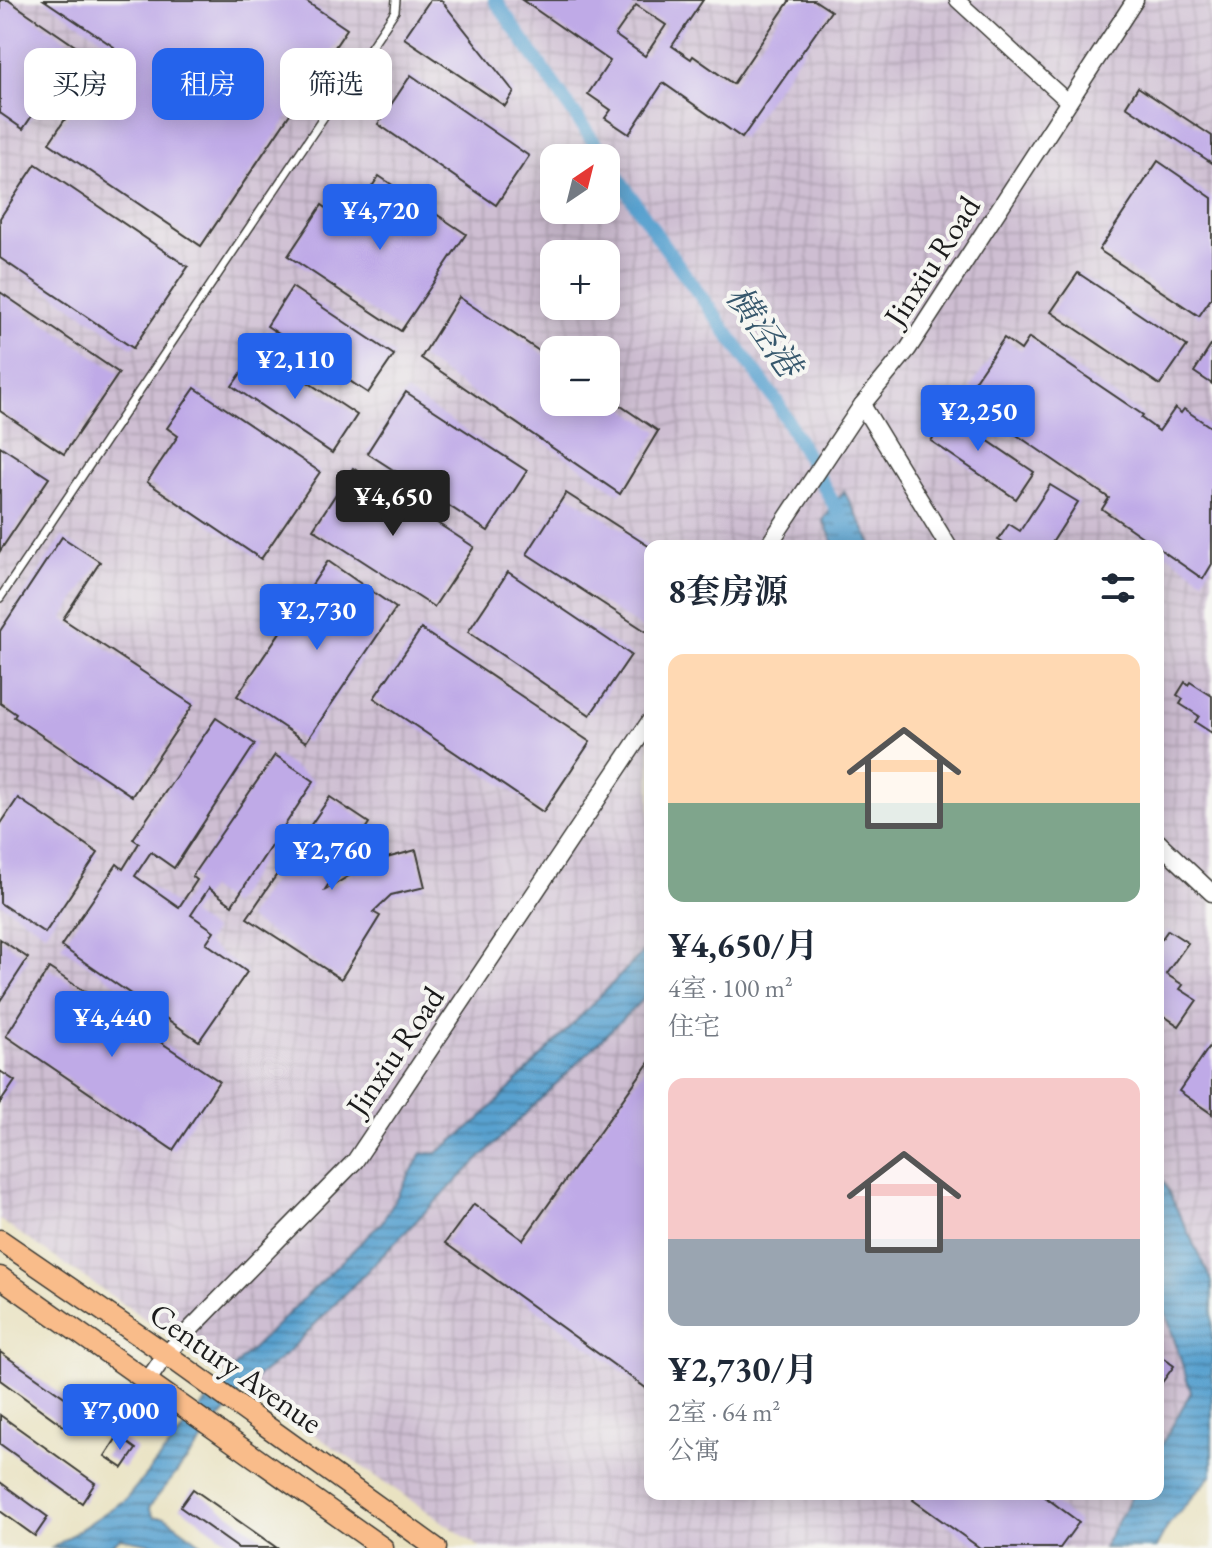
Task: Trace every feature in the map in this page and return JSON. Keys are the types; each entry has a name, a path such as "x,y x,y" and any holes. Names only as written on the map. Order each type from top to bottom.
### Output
{"main road":[{"name":"Century Avenue","path":"0,1240 166,1354 436,1548"},
{"name":"Century Avenue","path":"0,1277 383,1548"}],"street":[{"path":"957,0 1067,101"},
{"name":"Jinxiu Road","path":"772,540 862,405 924,325 1135,0"},
{"path":"862,405 944,540"},
{"name":"Jinxiu Road","path":"148,1380 166,1354 355,1161 644,730"},
{"path":"1164,848 1212,893"}],"lane":[{"path":"0,598 395,11 396,0"}],"shaded area":[{"path":"0,0 1212,0 1212,1363 1191,1392 1164,1440 1164,540 644,540 644,1500 1130,1500 1103,1548 481,1548 0,1220"}],"water":[{"path":"844,491 870,540 832,540 823,520"},
{"path":"644,951 644,998 424,1213 284,1356 248,1384 153,1502 149,1508 154,1517 165,1517 208,1548 172,1548 121,1538 107,1548 52,1548 126,1499 242,1359 382,1222 422,1153 437,1153 477,1122"},
{"path":"1164,1182 1212,1282 1212,1475 1169,1524 1156,1548 1103,1548 1130,1500 1164,1500 1164,1440 1191,1392 1164,1308"}],"building":[{"path":"0,0 8,0 78,48 24,48 24,120 29,120 23,129 0,113"},
{"path":"44,0 304,0 347,29 334,48 280,48 280,120 286,120 201,246 49,143 65,120 136,120 136,48 114,47"},
{"path":"430,0 441,0 514,92 505,106 404,38"},
{"path":"522,0 703,0 672,46 691,59 693,56 733,84 790,0 814,0 831,11 742,138 663,83 629,134 605,118 611,110 588,94 610,61","holes":["636,5 666,25 645,56 615,35"]},
{"path":"411,75 529,156 496,205 378,124 381,120 392,120 392,103"},
{"path":"1138,87 1212,136 1212,163 1126,106"},
{"path":"1158,161 1212,198 1212,297 1199,316 1099,250"},
{"path":"36,164 188,267 133,348 0,258 0,218"},
{"path":"379,176 466,234 401,331 288,256 322,205 348,223"},
{"path":"1078,273 1187,346 1160,385 1051,312"},
{"path":"292,287 394,355 368,393 267,326"},
{"path":"0,292 119,373 64,454 0,411"},
{"path":"459,297 540,352 540,416 620,416 620,405 658,431 620,494 421,358"},
{"path":"1004,338 1021,350 1029,338 1143,415 1141,418 1159,431 1175,408 1181,413 1184,409 1212,428 1212,564 1203,579 1164,552 1164,540 1147,540 1102,509 1109,498 983,412 990,402 970,388"},
{"path":"1212,344 1212,384 1194,372"},
{"path":"258,349 357,415 332,453 232,386"},
{"path":"195,388 320,472 261,559 147,482 178,436 167,428"},
{"path":"406,392 527,471 488,531 367,453"},
{"path":"934,404 1034,472 1016,499 931,441 938,430 924,420"},
{"path":"0,446 49,478 0,551"},
{"path":"353,468 474,547 434,607 313,529"},
{"path":"1050,485 1078,502 1054,540 998,540 1009,524 1020,531"},
{"path":"566,493 644,543 644,630 527,554"},
{"path":"62,537 100,562 63,619 193,705 132,796 14,717 16,714 0,703 0,631"},
{"path":"328,561 396,608 306,742 237,696"},
{"path":"508,572 631,655 590,715 468,632"},
{"path":"421,629 590,742 543,812 374,698"},
{"path":"1185,682 1212,696 1212,733 1195,722 1199,716 1180,704 1183,699 1177,695"},
{"path":"216,718 255,744 174,868 151,852 135,876 179,907 197,880 192,876 275,755 314,781 232,905 209,888 191,915 214,931 206,943 247,972 199,1041 61,946 117,864 123,869 139,843 133,839"},
{"path":"330,797 369,823 324,891 372,862 416,850 425,887 391,895 373,912 380,916 341,979 247,918"},
{"path":"18,798 98,853 45,933 0,903 0,825"},
{"path":"1168,930 1188,943 1166,974 1183,985 1180,989 1197,1000 1179,1026 1164,1016 1164,936"},
{"path":"0,939 28,958 0,1001"},
{"path":"49,968 219,1081 173,1150 6,1036"},
{"path":"1212,1043 1212,1114 1179,1091"},
{"path":"644,1069 644,1387 445,1243 474,1204 523,1240"},
{"path":"0,1071 15,1081 0,1103"},
{"path":"0,1352 86,1412 72,1432 0,1380"},
{"path":"1164,1358 1174,1366 1164,1380"},
{"path":"0,1415 95,1483 82,1503 0,1444"},
{"path":"118,1436 136,1449 123,1468 105,1456"},
{"path":"0,1482 48,1517 35,1536 0,1511"},
{"path":"193,1489 277,1548 238,1548 180,1507"},
{"path":"913,1500 1049,1500 1079,1522 1060,1548 980,1548"}],"waterway":[{"name":"横泾港","path":"495,0 595,144"},
{"name":"横泾港","path":"620,181 777,402 854,540"}]}
